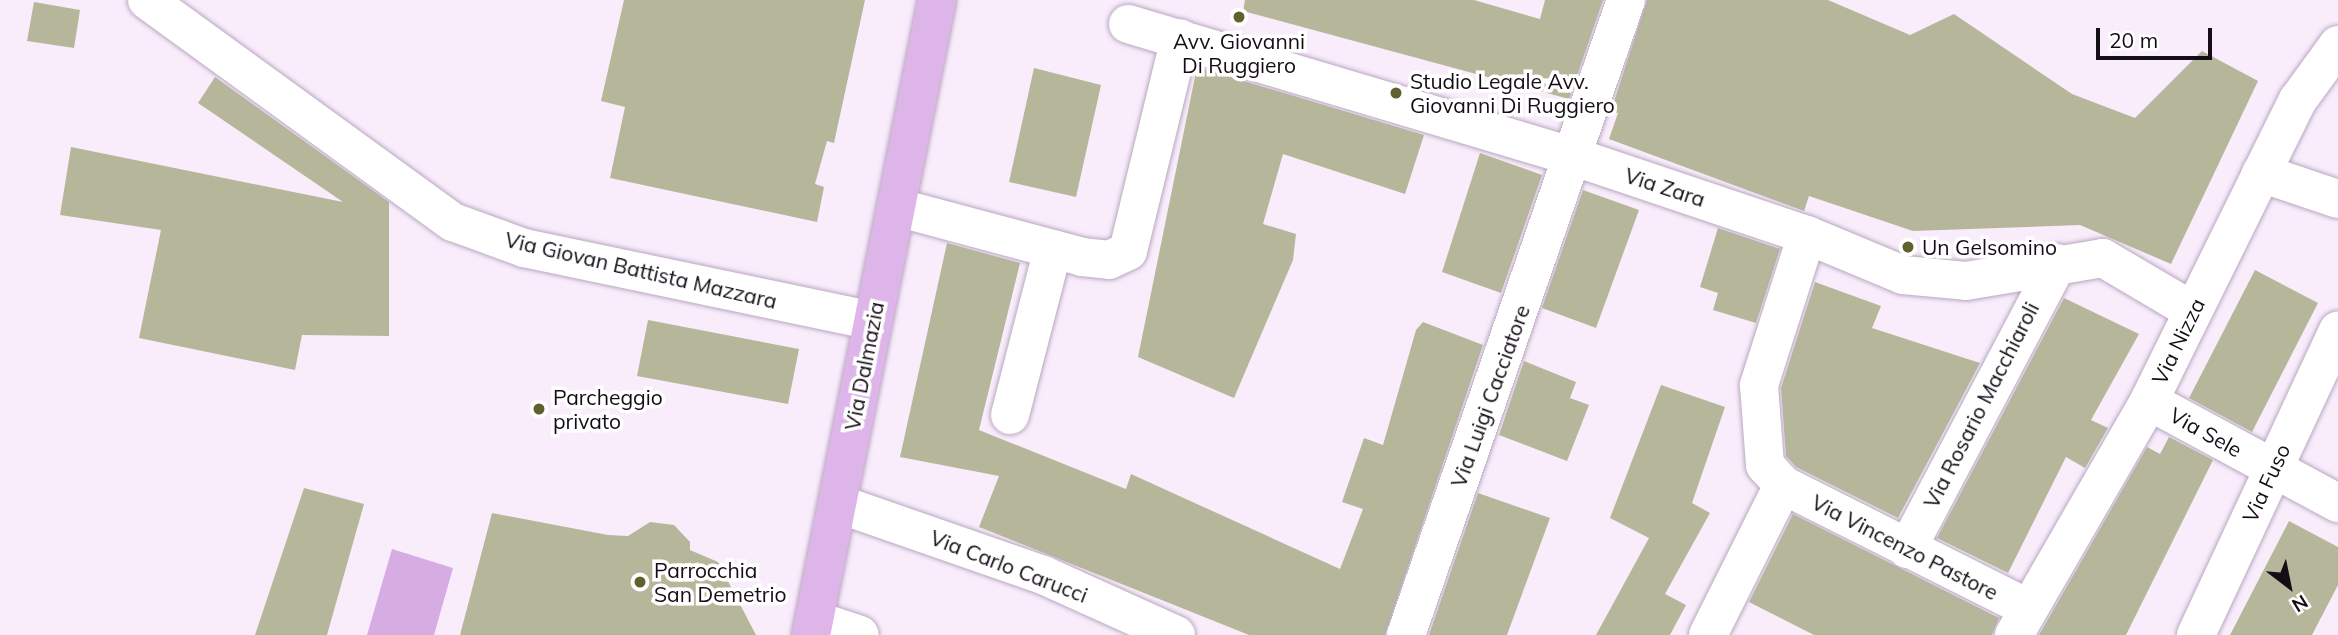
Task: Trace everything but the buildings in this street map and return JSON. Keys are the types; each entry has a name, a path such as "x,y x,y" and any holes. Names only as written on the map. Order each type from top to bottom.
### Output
{"main road":[{"name":"Via Dalmazia","path":"813,627 937,0"}],"street":[{"name":"Via Giovan Battista Mazzara","path":"147,0 453,222 524,248 872,321"},
{"name":"Via Luigi Cacciatore","path":"1406,635 1575,157 1626,0"},
{"name":"Via Zara","path":"1128,24 1575,157 1807,235 1903,275 1966,281 2103,257 2193,311"},
{"path":"896,207 1095,260 1128,251 1180,38"},
{"name":"Via Nizza","path":"2021,622 2149,401 2298,100 2338,46"},
{"path":"2260,173 2338,199"},
{"path":"1708,635 1783,485 1765,465 1759,385 1807,235"},
{"path":"1010,415 1053,249"},
{"name":"Via Rosario Macchiaroli","path":"1896,544 2058,263"},
{"name":"Via Fuso","path":"2196,635 2338,331"},
{"name":"Via Sele","path":"2149,401 2338,503"},
{"name":"Via Vincenzo Pastore","path":"1783,485 1896,544 2021,622"},
{"name":"Via Carlo Carucci","path":"839,504 1043,575 1176,635"},
{"path":"813,627 860,635"}],"shaded area":[{"path":"392,549 453,568 434,635 367,635"}],"place":[{"name":"Avv. Giovanni Di Ruggiero","path":"1239,17"},
{"name":"Studio Legale Avv. Giovanni Di Ruggiero","path":"1396,93"},
{"name":"Un Gelsomino","path":"1908,247"},
{"name":"Parcheggio privato","path":"539,409"},
{"name":"Parrocchia San Demetrio","path":"640,582"}]}
